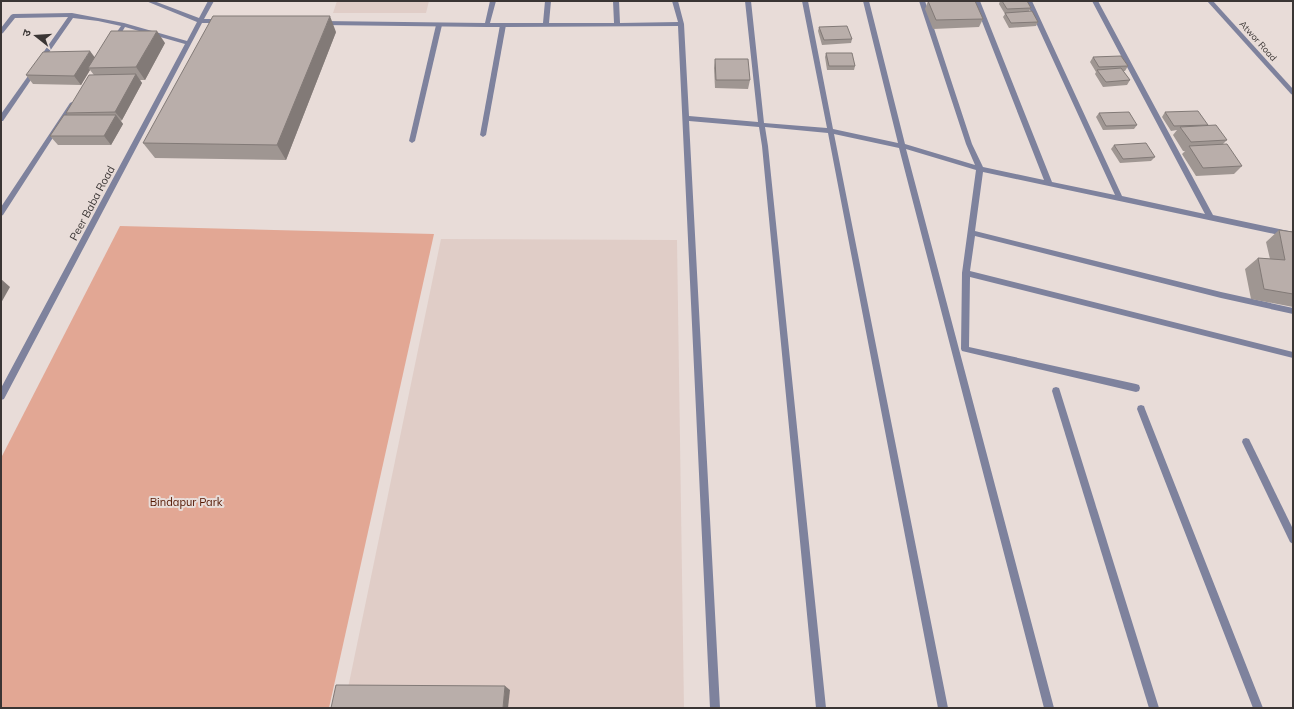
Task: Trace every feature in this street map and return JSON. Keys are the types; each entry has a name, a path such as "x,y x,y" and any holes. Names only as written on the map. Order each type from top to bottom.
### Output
{"street":[{"path":"149,1 202,21 225,21"},
{"name":"Peer Baba Road","path":"1,396 202,21 211,1"},
{"path":"488,25 493,1"},
{"path":"546,25 548,1"},
{"path":"616,1 617,24"},
{"path":"675,1 681,24 716,708"},
{"path":"748,1 761,125 765,146 821,708"},
{"path":"805,1 943,708"},
{"path":"866,1 902,146 1050,708"},
{"path":"922,1 970,144 980,169 966,274 965,348 1136,388"},
{"path":"977,1 1049,183"},
{"path":"1029,1 1119,197"},
{"path":"1095,1 1210,217"},
{"name":"Atwor Road","path":"1210,1 1293,93"},
{"path":"1,119 72,15"},
{"path":"1,32 13,16 72,15 124,25 189,43"},
{"path":"312,23 440,25 681,24"},
{"path":"111,44 124,25"},
{"path":"412,141 440,25"},
{"path":"483,136 503,25"},
{"path":"1,213 77,96"},
{"path":"685,118 830,131 902,146 980,169 1119,197 1293,235"},
{"path":"972,233 1221,295 1293,311"},
{"path":"966,274 1293,355"},
{"path":"1056,391 1154,708"},
{"path":"1141,409 1258,708"},
{"path":"1246,442 1293,539"}],"shaded area":[{"path":"337,1 429,1 426,13 333,13"},
{"path":"441,239 677,240 684,708 508,708 348,688"}],"green space":[{"name":"Bindapur Park","path":"120,226 434,234 329,708 1,708 1,458"}],"building":[{"path":"928,1 975,1 983,19 936,20"},
{"path":"1002,1 1027,1 1031,8 1007,9"},
{"path":"1032,11 1038,22 1011,23 1005,13"},
{"path":"213,16 330,16 277,145 143,143"},
{"path":"847,26 852,39 824,40 819,27"},
{"path":"111,31 157,31 136,67 88,68"},
{"path":"90,51 74,76 26,75 43,52"},
{"path":"826,53 852,53 855,66 829,66"},
{"path":"1121,56 1128,66 1099,67 1093,57"},
{"path":"715,59 748,59 750,80 716,80"},
{"path":"1121,68 1130,80 1106,82 1097,70"},
{"path":"136,74 115,112 66,113 89,75"},
{"path":"1198,111 1208,125 1174,126 1165,112"},
{"path":"1129,112 1137,125 1106,126 1099,113"},
{"path":"64,115 116,115 104,136 50,136"},
{"path":"1216,125 1227,140 1191,142 1180,127"},
{"path":"1146,143 1155,157 1123,159 1114,145"},
{"path":"1227,144 1242,166 1203,168 1189,146"},
{"path":"1279,230 1293,232 1293,294 1264,289 1258,258 1285,260"},
{"path":"336,685 505,686 503,708 331,708"}]}
